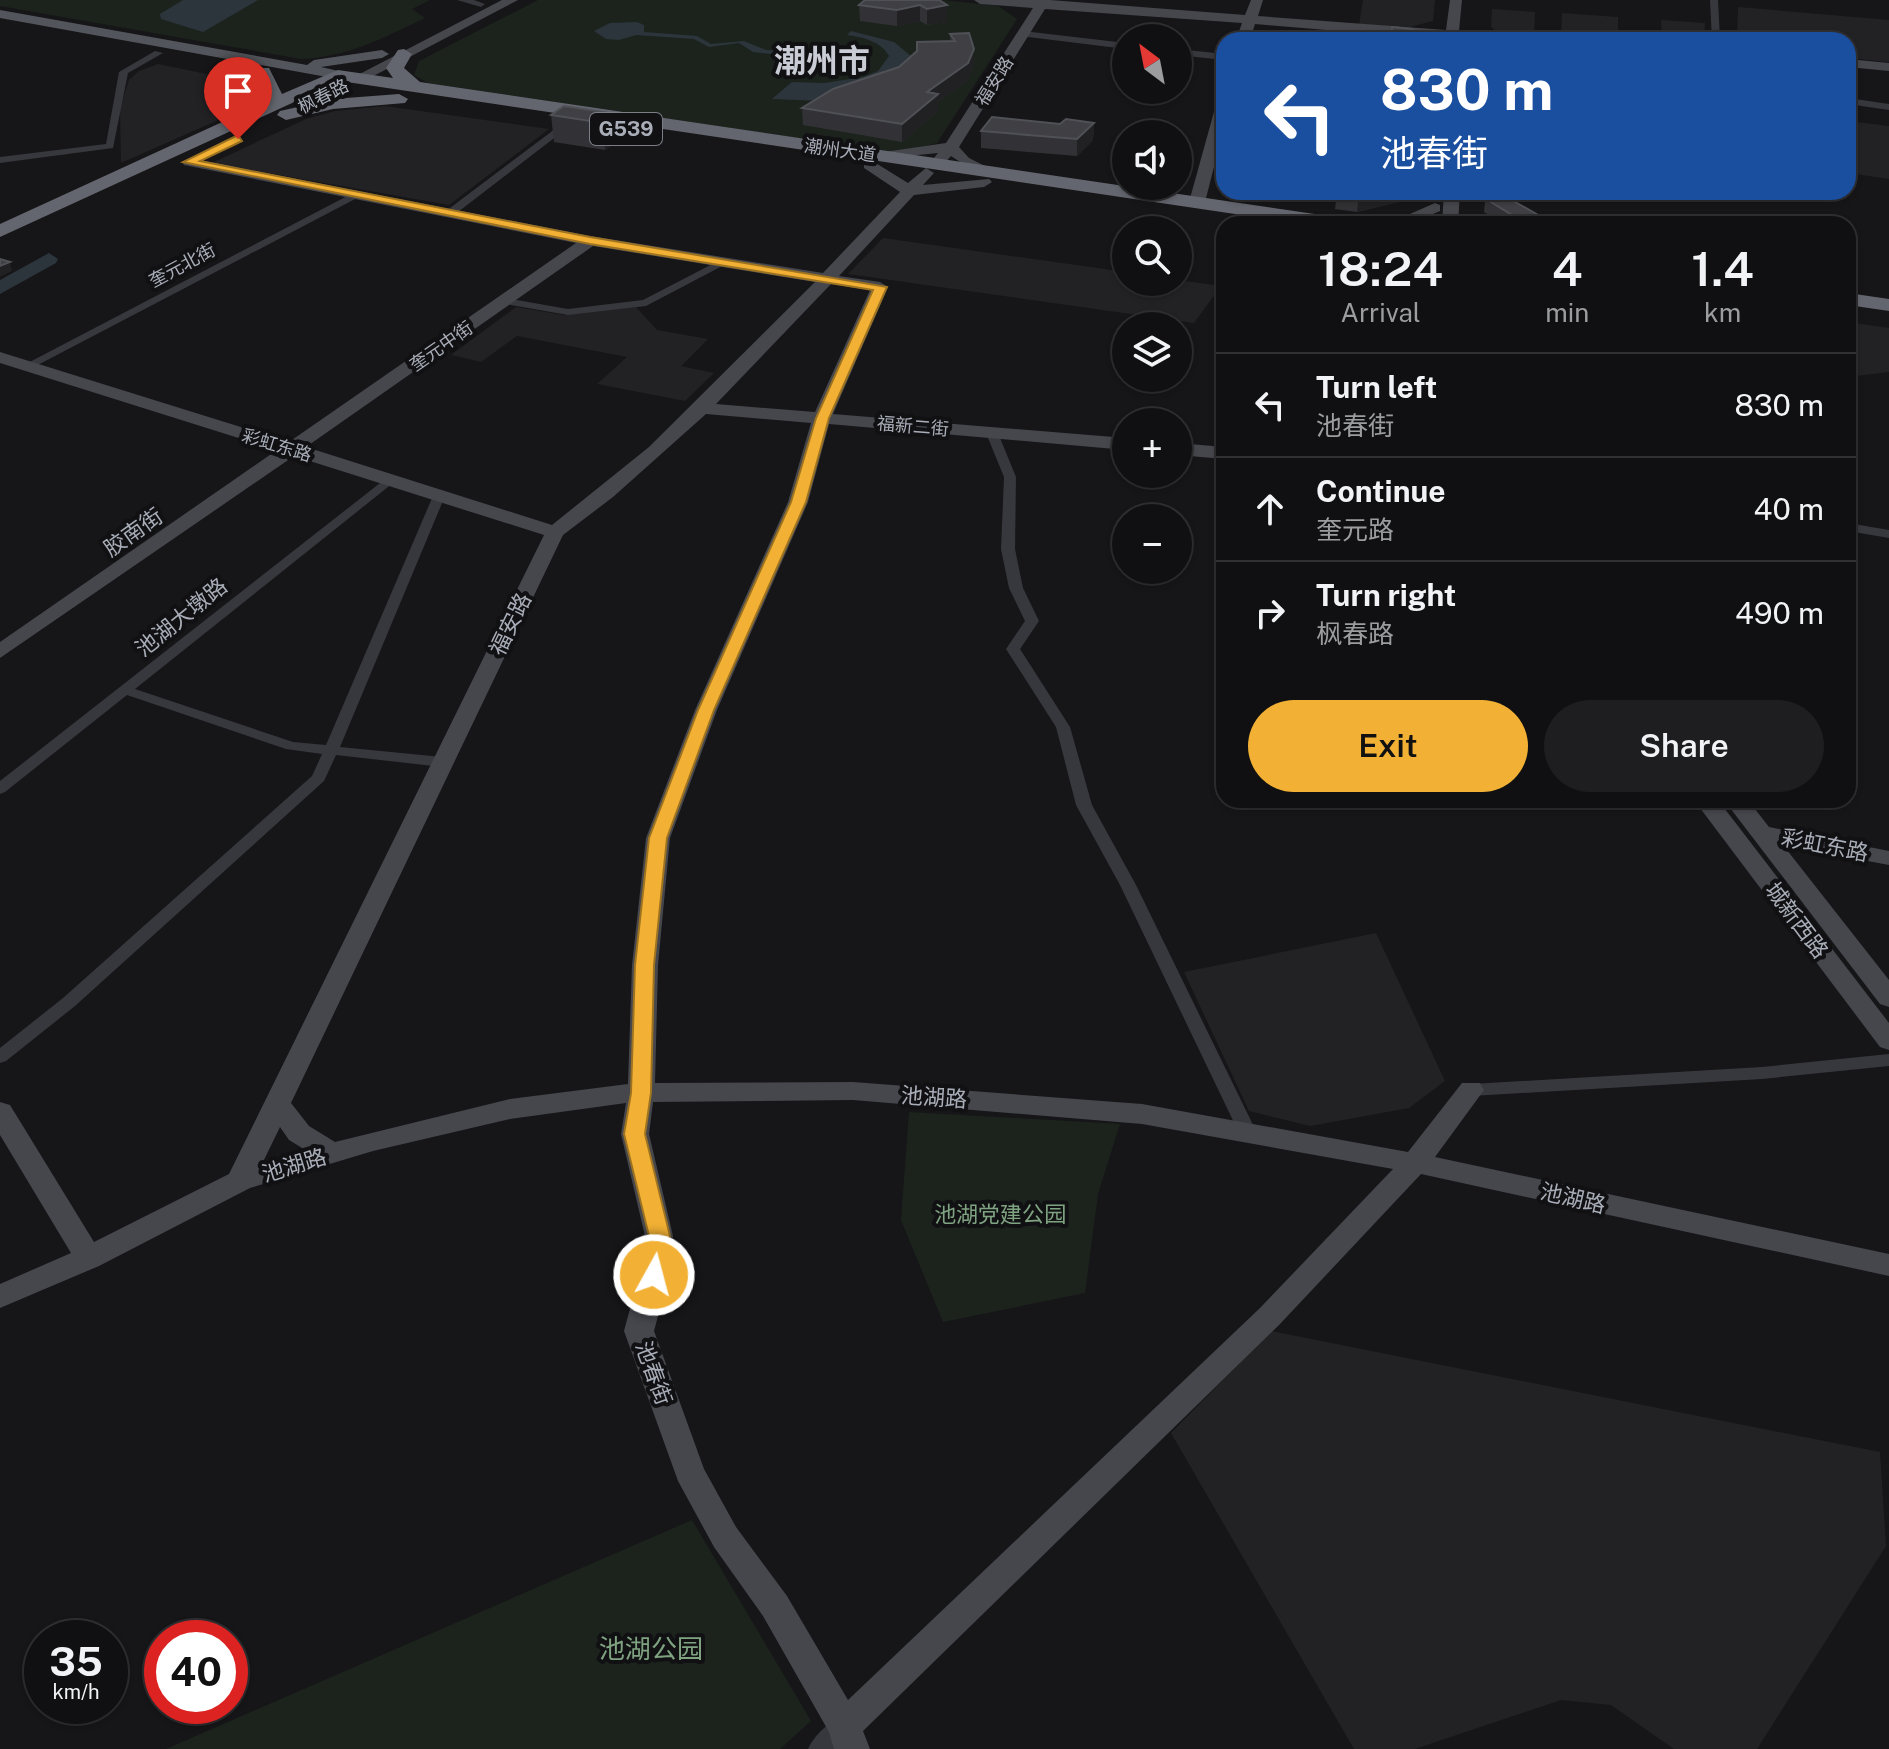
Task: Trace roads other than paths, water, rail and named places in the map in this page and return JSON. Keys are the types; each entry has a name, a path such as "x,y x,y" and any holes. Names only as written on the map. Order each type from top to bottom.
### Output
{"highway":[{"path":"404,54 395,68 418,94"},
{"path":"266,109 275,91 270,68"},
{"name":"潮州大道","path":"339,81 571,121 934,165 1217,216"},
{"name":"枫春路","path":"0,231 266,109 339,81"},
{"name":"枫春路","path":"0,247 286,115 339,81"},
{"path":"286,115 356,101 418,94"},
{"name":"潮州大道","path":"418,94 877,160"},
{"name":"潮州大道","path":"983,176 1289,216"},
{"path":"1856,300 1889,305"},
{"path":"1856,311 1889,316"}],"main road":[{"path":"0,14 339,81"},
{"path":"0,24 158,53 270,68 382,54"}],"street":[{"path":"461,0 485,2"},
{"name":"枫春路","path":"339,81 404,54 512,0"},
{"path":"984,0 1392,32"},
{"path":"1246,32 1257,0"},
{"path":"1452,32 1456,0"},
{"path":"1714,0 1716,32"},
{"name":"枫春路","path":"339,81 382,54 485,2"},
{"name":"福安路","path":"240,1181 555,532 591,506 700,408 951,147 1042,3"},
{"path":"1023,34 1112,44"},
{"path":"0,160 110,146 124,72 158,53"},
{"path":"1192,54 1216,56"},
{"path":"1856,64 1889,67"},
{"path":"1856,102 1889,107"},
{"path":"450,213 571,121"},
{"path":"1197,202 1216,137"},
{"path":"877,160 951,147 983,176"},
{"path":"877,160 909,191 983,176"},
{"path":"189,162 590,241 824,281"},
{"name":"奎元北街","path":"28,366 353,196"},
{"name":"奎元中街","path":"293,450 590,241"},
{"path":"505,301 568,312 646,303 720,263"},
{"name":"池春街","path":"824,281 880,287 822,418 798,502 706,710 658,838 645,965 641,1093 635,1134 659,1236 654,1275 639,1331 689,1472 725,1537 775,1606 848,1738"},
{"name":"彩虹东路","path":"0,357 555,532"},
{"path":"0,380 28,366"},
{"name":"福新二街","path":"700,408 1112,443"},
{"path":"992,433 1010,477 1008,549 1016,588 1032,621 1013,649 1063,727 1084,805 1128,885 1248,1133"},
{"name":"胶南街","path":"0,652 293,450"},
{"path":"1192,450 1216,452"},
{"name":"池湖大墩路","path":"0,789 389,480"},
{"path":"0,1057 69,1002 319,778 439,496"},
{"path":"1856,528 1889,534"},
{"path":"125,690 291,746 442,762"},
{"name":"城新西路","path":"1712,808 1889,1041"},
{"name":"城新西路","path":"1742,808 1889,998"},
{"name":"彩虹东路","path":"1761,833 1889,858"},
{"path":"820,1749 848,1738 1270,1316 1415,1163 1471,1090 1762,1073 1889,1060"},
{"name":"池湖路","path":"0,1297 89,1258 240,1181 458,1119 610,1094 641,1093 853,1091 1142,1114 1415,1163 1889,1265"},
{"path":"276,1103 299,1133 332,1153"},
{"path":"0,1112 89,1258"}],"waterway":[{"path":"0,288 49,259"}],"district":[{"name":"潮州市","path":"822,60"}],"park label":[{"name":"池湖党建公园","path":"1000,1214"},
{"name":"池湖公园","path":"651,1648"}]}
